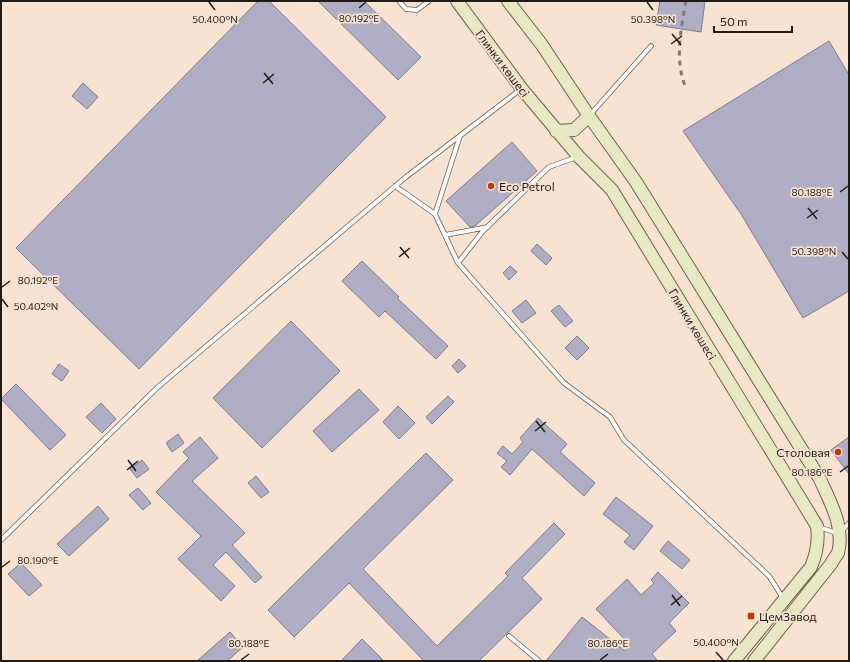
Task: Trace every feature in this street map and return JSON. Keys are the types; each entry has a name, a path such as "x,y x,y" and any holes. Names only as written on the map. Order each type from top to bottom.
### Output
{"main road":[{"path":"508,1 542,44 589,116 636,182 820,479 835,513 839,534 838,553 832,564 754,661"},
{"name":"Глинки көшесі","path":"458,2 522,89 556,131 579,157 612,190 817,526 818,543 812,567 734,661"},
{"path":"556,131 574,130 589,116"}],"lane":[{"path":"398,1 406,9 418,10 428,1"},
{"path":"589,116 651,46"},
{"path":"1,540 158,387 395,186 522,89"},
{"path":"435,214 460,136"},
{"path":"458,263 488,227 549,167 579,157"},
{"path":"395,186 435,214 458,263 564,383 610,417 624,440 769,576 784,600"},
{"path":"445,235 488,227"},
{"path":"817,526 839,534 849,523"},
{"path":"509,636 538,661"}],"building":[{"path":"258,1 269,1 386,117 139,369 16,248"},
{"path":"318,1 364,1 421,57 398,80"},
{"path":"660,1 705,1 701,32 656,25"},
{"path":"829,41 849,75 849,291 803,318 741,214 683,131"},
{"path":"83,83 98,97 87,109 72,96"},
{"name":"Eco Petrol","path":"512,142 537,171 475,226 470,227 446,201"},
{"path":"537,244 552,258 546,265 531,251"},
{"path":"362,261 399,297 397,298 448,346 436,359 385,311 379,317 342,281"},
{"path":"510,266 517,272 509,280 503,273"},
{"path":"526,300 536,313 522,323 512,311"},
{"path":"559,305 573,321 565,327 551,311"},
{"path":"291,321 340,371 262,448 213,398"},
{"path":"577,336 589,348 577,360 565,348"},
{"path":"459,359 466,366 458,373 452,366"},
{"path":"59,364 69,371 62,381 52,374"},
{"path":"16,384 66,435 50,450 1,399"},
{"path":"359,389 379,410 332,452 313,431"},
{"path":"448,396 454,402 432,424 426,417"},
{"path":"101,403 116,419 102,433 86,417"},
{"path":"398,406 415,423 399,439 383,422"},
{"path":"538,418 567,444 560,452 595,483 584,496 532,449 510,475 501,467 507,461 497,453 503,446 512,454 523,442 520,438"},
{"path":"178,434 184,443 172,452 166,443"},
{"path":"200,437 218,458 192,481 245,533 232,545 262,577 255,583 226,552 213,565 235,586 221,601 178,559 201,536 156,492 189,458 183,452"},
{"path":"849,437 849,474 831,450"},
{"path":"426,453 453,480 363,569 437,646 508,576 505,573 554,523 565,534 522,578 542,599 479,661 424,661 349,583 294,637 268,610"},
{"path":"142,460 149,469 137,478 130,469"},
{"path":"256,476 269,492 261,498 248,483"},
{"path":"138,488 151,503 143,510 129,495"},
{"path":"616,497 653,526 634,550 624,542 630,535 603,514"},
{"path":"98,506 109,519 69,556 57,544"},
{"path":"668,541 690,560 682,569 660,551"},
{"path":"21,563 42,585 29,596 8,574"},
{"path":"658,572 689,603 669,623 676,631 652,654 658,661 546,661 582,617 625,651 630,645 596,609 627,579 641,595 654,583 651,580"},
{"path":"230,632 243,647 227,661 197,661"},
{"path":"362,639 384,661 341,661"}],"railway":[{"path":"686,1 679,56 682,78 686,88"}],"place":[{"name":"Eco Petrol","path":"491,186"},
{"name":"Столовая","path":"838,452"},
{"name":"ЦемЗавод","path":"751,616"}]}
